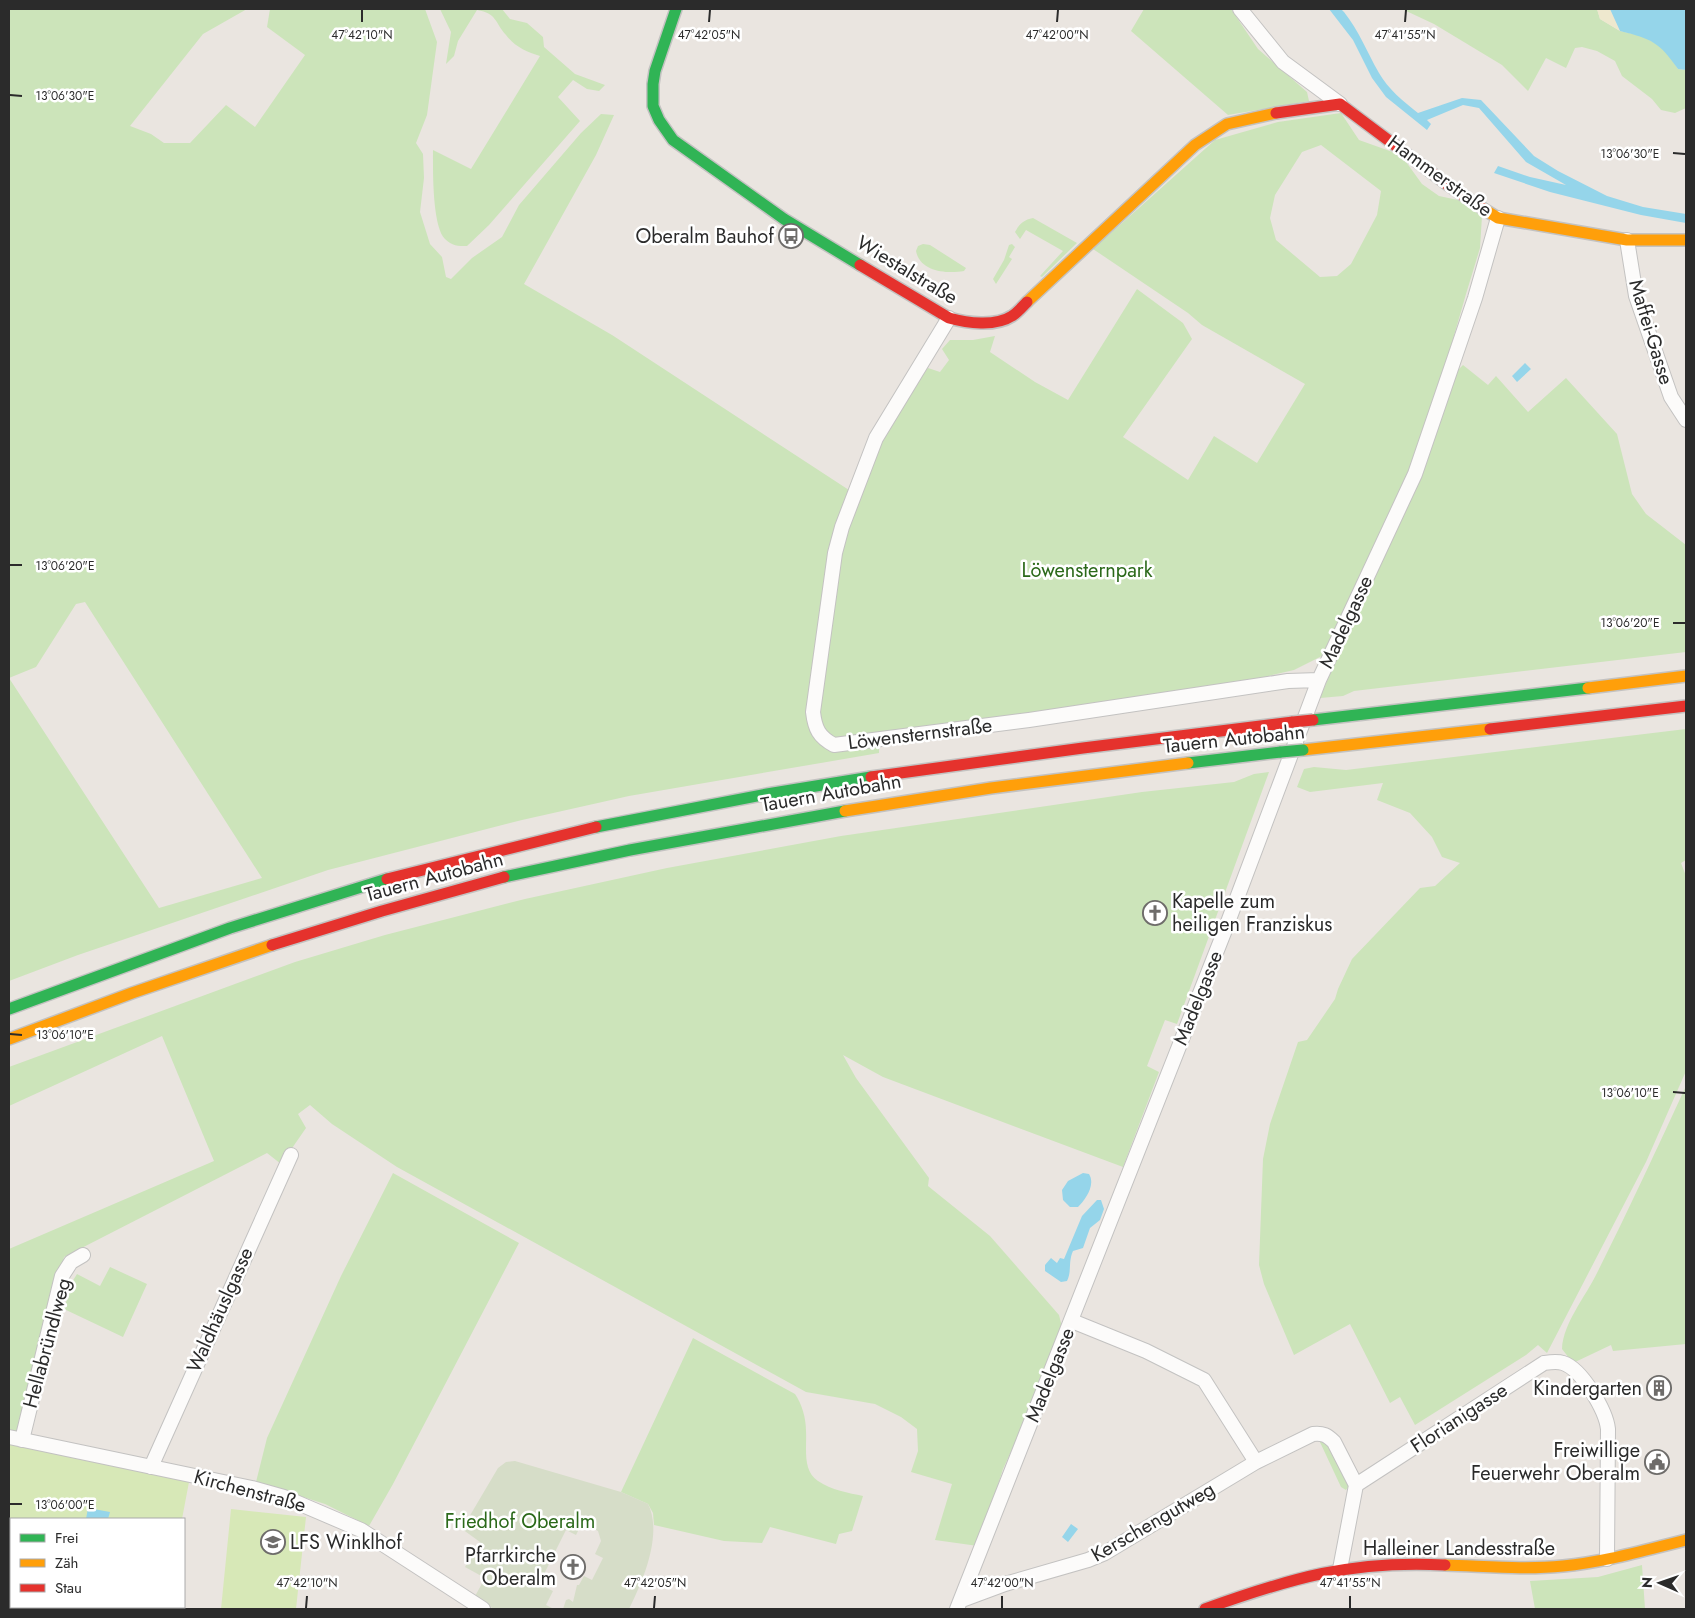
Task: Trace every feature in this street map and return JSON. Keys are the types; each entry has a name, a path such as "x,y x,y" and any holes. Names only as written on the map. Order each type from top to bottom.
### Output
{"main road":[{"name":"Wiestalstraße","path":"676,9 655,71 653,84 653,106 659,120 673,140 784,219 949,318 963,324 982,324 1011,317 1195,145 1227,124 1265,114 1340,104"},
{"name":"Hammerstraße","path":"1340,104 1448,185 1498,218 1627,240 1686,240"},
{"name":"Tauern Autobahn","path":"9,1009 180,945 338,892 457,859 587,829 726,802 916,770 1080,747 1686,676"},
{"name":"Tauern Autobahn","path":"9,1039 89,1008 261,948 373,913 556,866 785,820 932,795 1282,752 1686,706"},
{"name":"Halleiner Landesstraße","path":"1205,1609 1282,1582 1340,1569 1383,1564 1508,1567 1561,1566 1607,1559 1686,1540"}],"street":[{"name":"Hammerstraße","path":"1240,9 1283,62 1340,104"},
{"name":"Madelgasse","path":"959,1605 1225,930 1319,680 1415,474 1475,298 1498,218"},
{"name":"Maffei-Gasse","path":"1627,240 1636,296 1665,384 1676,407 1686,420"},
{"name":"Löwensternstraße","path":"949,318 876,438 842,527 835,554 813,712 814,725 820,738 834,745 852,743 1029,720 1288,680 1319,680"},
{"name":"Waldhäuslgasse","path":"151,1467 291,1155"},
{"name":"Hellabründlweg","path":"16,1439 62,1276 71,1262 84,1255"},
{"path":"1072,1320 1146,1351 1204,1380 1256,1462"},
{"name":"Florianigasse","path":"1356,1485 1544,1363 1555,1361 1565,1364 1577,1374 1606,1416 1607,1559"},
{"name":"Kerschengutweg","path":"959,1605 1004,1584 1088,1560 1105,1553 1256,1462 1313,1434 1322,1433 1334,1442 1356,1485"},
{"name":"Kirchenstraße","path":"16,1439 252,1488 312,1508 361,1530 483,1609"},
{"path":"1340,1569 1356,1485"}],"green space":[{"path":"9,9 247,9 203,34 130,126 151,134 164,143 190,143 226,105 255,127 305,55 267,27 270,9 425,9 437,42 427,115 416,143 423,154 424,178 420,212 430,244 442,257 446,277 451,279 472,258 502,237 519,205 581,133 601,114 614,115 596,155 524,284 612,335 852,492 809,717 812,732 817,742 824,747 843,751 879,747 879,753 629,796 522,820 328,870 78,955 9,981","holes":["85,602 262,878 159,908 9,678 36,667 76,604"]},
{"path":"440,9 502,9 510,19 527,23 543,37 544,47 575,74 605,85 599,91 587,89 573,80 558,97 580,121 489,225 467,246 458,246 450,243 441,232 435,210 433,150 471,169 540,56 517,46 502,31 492,16 484,11 477,10 458,41 454,56 446,64 451,32"},
{"path":"1144,9 1231,9 1258,49 1307,92 1309,101 1228,115 1131,31"},
{"path":"1402,9 1597,9 1600,19 1620,31 1642,36 1664,48 1678,69 1686,70 1686,108 1675,113 1661,110 1652,99 1622,76 1615,61 1597,51 1582,47 1575,48 1566,68 1546,58 1528,91 1502,65 1434,24"},
{"name":"Löwensternpark","path":"1341,113 1359,140 1401,155 1422,184 1439,196 1458,200 1482,216 1480,248 1445,367 1410,471 1326,654 1294,670 1247,681 992,718 834,738 821,729 819,697 842,545 880,441 907,394 928,368 940,372 949,360 942,349 950,340 973,340 995,336 990,352 1035,382 1068,400 1137,289 1183,323 1192,339 1123,437 1188,480 1214,436 1257,463 1305,384 1202,325 1188,313 1093,249 1215,140 1278,122","holes":["1321,145 1381,191 1377,215 1351,264 1337,276 1320,277 1276,240 1270,218 1275,195 1302,152"]},
{"path":"1033,218 1077,243 1042,277 1040,276 1063,251 1026,230 1020,239 1015,232 1022,222"},
{"path":"923,244 930,245 966,268 964,271 942,272 928,267 919,258 916,251 918,246"},
{"path":"1012,244 1015,247 1009,257 1012,259 996,284 993,279 1004,260 1009,245"},
{"path":"1463,365 1488,385 1496,376 1528,412 1566,378 1617,434 1632,494 1646,514 1686,545 1686,652 1354,691 1343,696 1320,698 1455,373"},
{"path":"1686,729 1686,860 1681,863 1686,876 1686,1071 1646,1162 1547,1353 1538,1345 1526,1355 1415,1425 1400,1397 1390,1403 1350,1324 1294,1355 1264,1284 1259,1265 1263,1159 1270,1124 1298,1042 1307,1040 1335,999 1352,959 1420,888 1435,886 1460,863 1442,857 1432,837 1410,813 1377,800 1383,783 1310,792 1297,787 1304,769 1314,767 1346,770"},
{"path":"1269,772 1177,1024 1165,1020 1147,1066 1159,1072 1123,1167 883,1077 843,1055 856,1078 929,1178 928,1186 990,1236 1059,1315 1062,1327 1025,1421 1003,1469 978,1546 935,1540 952,1484 911,1472 918,1451 917,1429 901,1417 875,1404 806,1392 397,1167 332,1124 310,1105 298,1114 306,1128 281,1164 267,1153 64,1257 20,1432 9,1430 9,1249 214,1161 162,1036 9,1106 9,1067 295,962 385,935 525,899 667,868 841,836 1142,792 1234,782 1254,774"},
{"path":"1686,1086 1686,1344 1613,1351 1611,1345 1573,1363 1562,1349 1566,1329 1609,1250"},
{"path":"393,1173 519,1243 393,1484 369,1526 325,1504 256,1482 267,1438 341,1276"},
{"path":"110,1267 147,1284 123,1337 64,1309 72,1282 77,1274 100,1286"},
{"path":"693,1338 795,1394 800,1402 804,1416 807,1465 813,1477 829,1487 863,1496 852,1531 839,1534 836,1544 770,1527 762,1543 724,1541 654,1525 653,1513 648,1504 621,1492"},
{"path":"1319,1440 1329,1443 1349,1486 1346,1490 1341,1487"},
{"path":"9,1443 189,1482 182,1518 10,1518 9,1546"},
{"name":"Friedhof Oberalm","path":"515,1461 621,1492 648,1504 652,1516 652,1543 645,1571 629,1609 563,1609 566,1600 569,1599 573,1602 577,1585 579,1585 584,1576 592,1580 603,1558 595,1554 601,1541 598,1531 589,1526 579,1529 576,1535 566,1530 539,1584 553,1591 546,1605 554,1609 494,1609 474,1598 485,1578 465,1567 480,1542 462,1529 498,1468 506,1462"},
{"path":"231,1509 306,1517 296,1609 221,1609"},
{"path":"9,1558 10,1608 16,1608 9,1609"},
{"path":"1642,1565 1645,1609 1535,1609 1530,1581 1598,1577"}],"sand":[{"path":"1597,9 1610,9 1620,31 1600,19"}],"water":[{"path":"1329,9 1341,9 1344,12 1359,34 1383,79 1397,95 1418,113 1462,98 1481,100 1534,156 1558,171 1607,196 1643,207 1686,214 1686,223 1641,215 1550,192 1494,173 1498,166 1530,177 1566,185 1526,162 1479,108 1463,105 1427,120 1431,124 1427,130 1386,97 1372,78 1353,40"},
{"path":"1610,9 1686,9 1686,70 1678,69 1660,47 1654,43 1620,31"},
{"path":"1525,363 1531,369 1517,382 1512,376"},
{"path":"1083,1173 1089,1174 1091,1178 1089,1192 1078,1207 1070,1207 1063,1200 1062,1190 1068,1181"},
{"path":"1097,1200 1101,1200 1104,1209 1100,1220 1090,1228 1083,1248 1073,1251 1067,1281 1061,1282 1045,1271 1045,1265 1051,1258 1057,1263 1060,1258 1064,1259 1082,1216"},
{"path":"88,1508 110,1512 108,1518 86,1518"},
{"path":"1071,1524 1078,1529 1068,1542 1062,1537"}],"traffic: fast":[{"path":"676,9 655,71 653,84 653,106 659,120 673,140 784,219 860,265"},
{"path":"1313,720 1588,688"},
{"path":"1281,752 1303,750"},
{"path":"1188,763 1281,752"},
{"path":"596,827 767,794 871,777"},
{"path":"504,877 630,850 845,811"},
{"path":"9,1009 230,928 387,879"}],"traffic: slow":[{"path":"1027,302 1195,145 1227,124 1276,113"},
{"path":"1482,208 1498,218 1627,240 1686,240"},
{"path":"1588,688 1686,676"},
{"path":"1303,750 1490,729"},
{"path":"845,811 991,788 1188,763"},
{"path":"9,1039 132,993 272,945"},
{"path":"1445,1565 1519,1568 1563,1566 1610,1559 1686,1540"}],"traffic: jam":[{"path":"1276,113 1340,104 1448,185 1482,208"},
{"path":"860,265 949,318 956,320 981,323 998,322 1018,312 1027,302"},
{"path":"1490,729 1686,706"},
{"path":"1293,722 1313,720"},
{"path":"871,777 1293,722"},
{"path":"387,879 596,827"},
{"path":"272,945 382,911 504,877"},
{"path":"1205,1609 1266,1588 1322,1574 1380,1565 1445,1565"}],"place":[{"name":"Oberalm Bauhof","path":"791,236"},
{"name":"Kapelle zum heiligen Franziskus","path":"1155,913"},
{"name":"Kindergarten","path":"1659,1388"},
{"name":"Freiwillige Feuerwehr Oberalm","path":"1657,1462"},
{"name":"LFS Winklhof","path":"273,1542"},
{"name":"Pfarrkirche Oberalm","path":"573,1567"}]}
